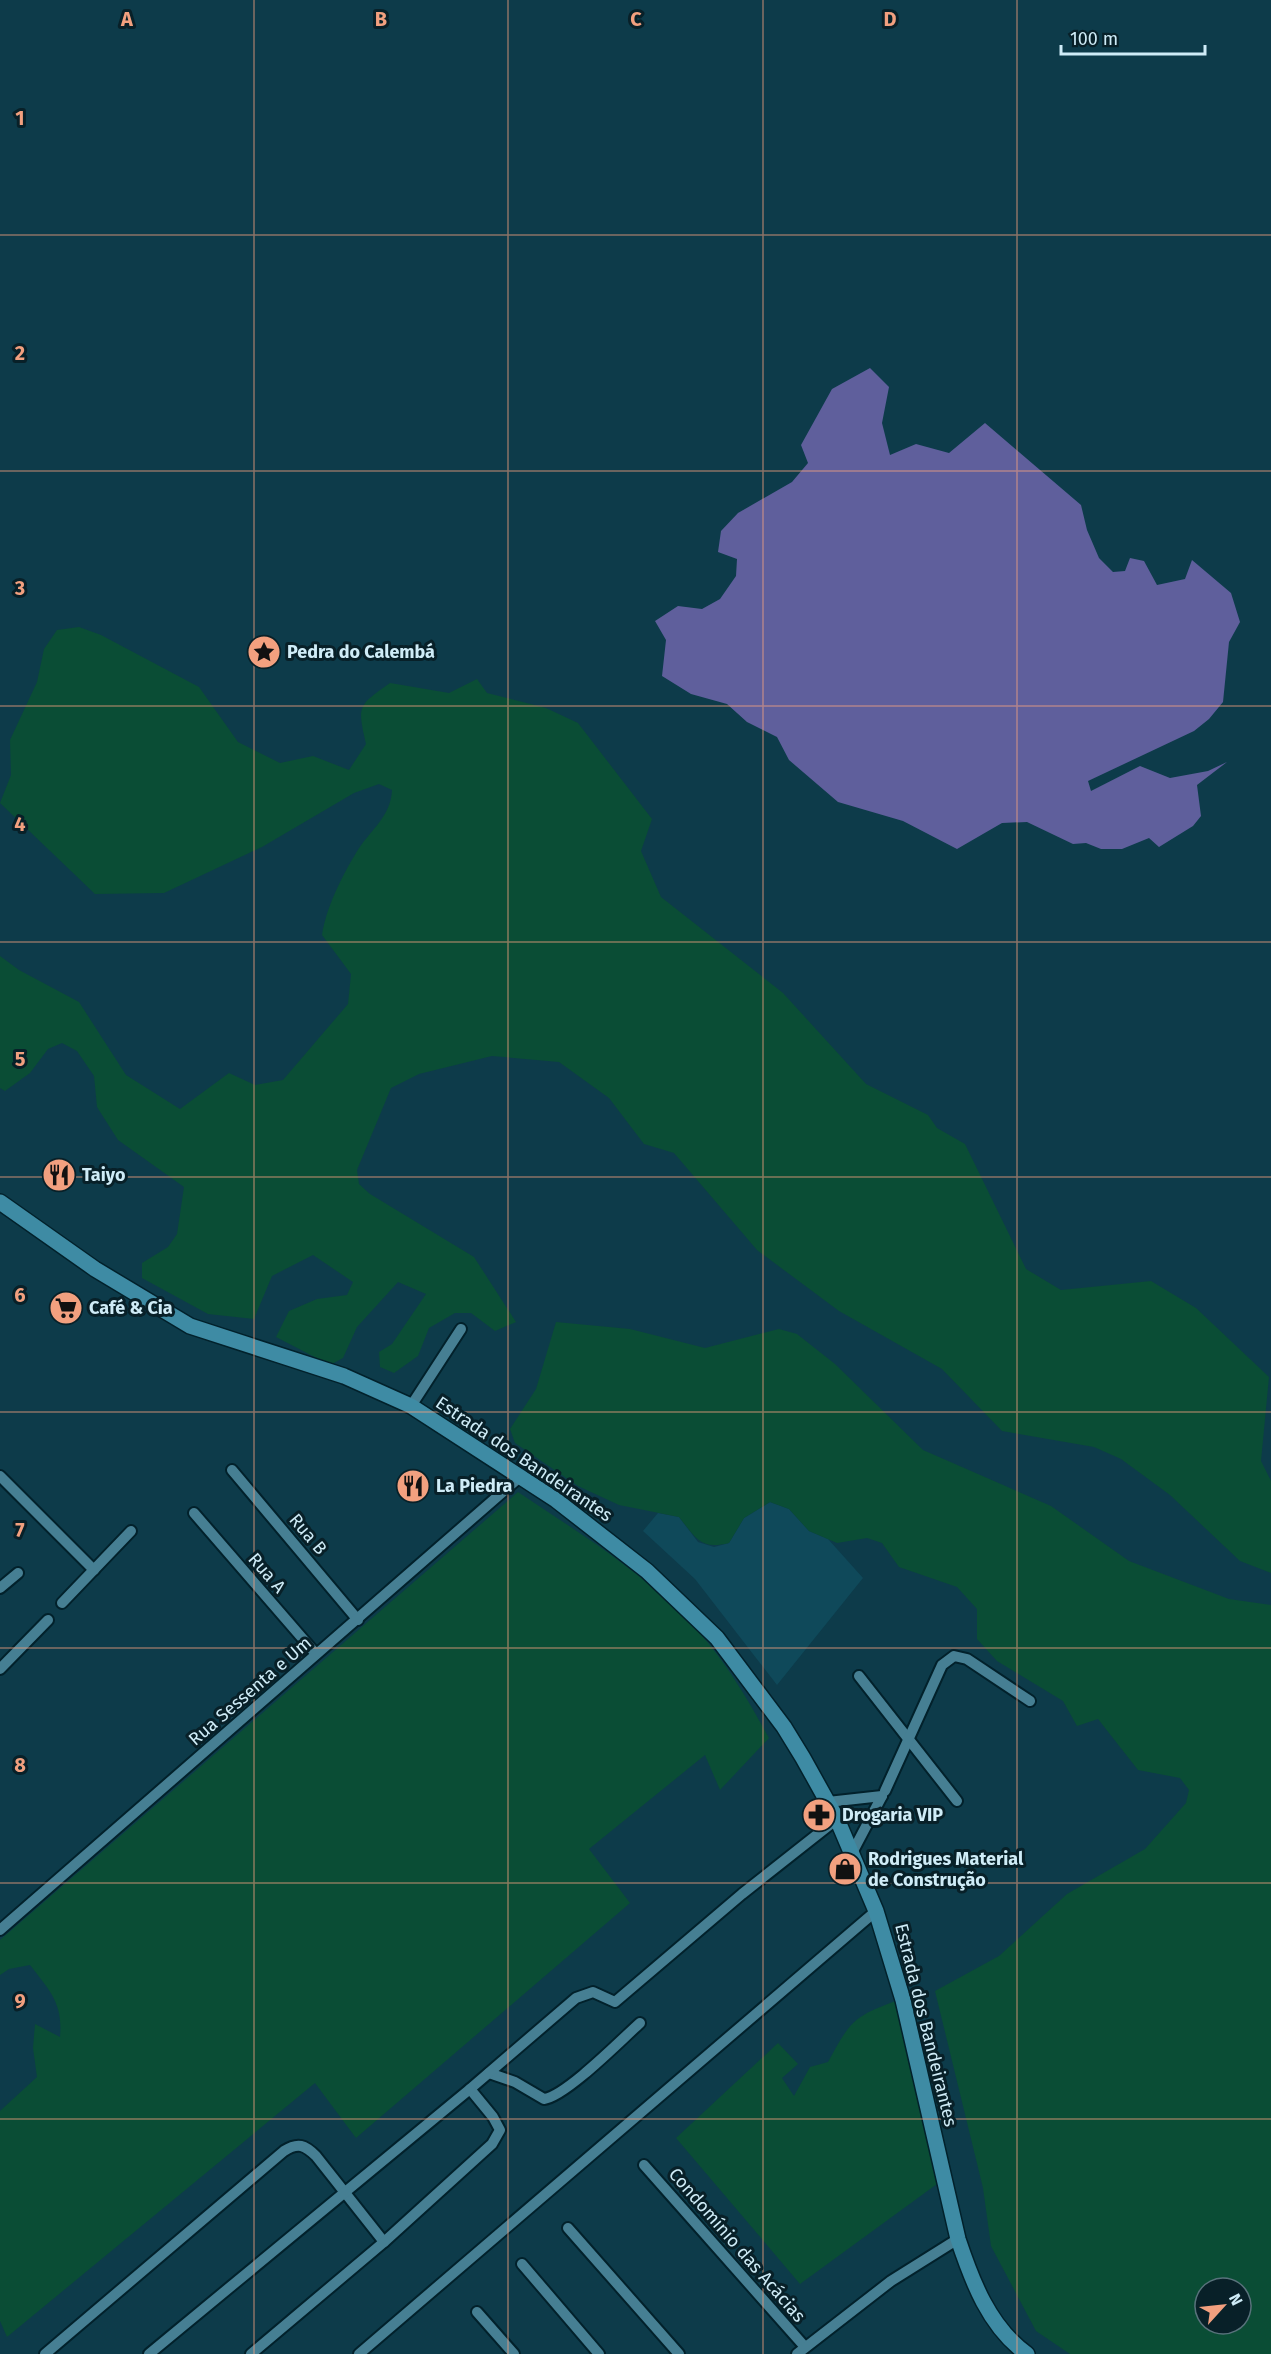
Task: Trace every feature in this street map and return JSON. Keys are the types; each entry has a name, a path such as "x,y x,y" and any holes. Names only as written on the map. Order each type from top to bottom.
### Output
{"main road":[{"name":"Estrada dos Bandeirantes","path":"0,1202 95,1269 190,1326 344,1376 411,1406 521,1476 639,1564 717,1638 784,1728 828,1802 852,1853 876,1911 903,2000 958,2239 981,2300 998,2326 1027,2354"}],"street":[{"path":"411,1406 461,1329"},
{"name":"Rua B","path":"232,1470 358,1620"},
{"path":"0,1476 94,1570"},
{"name":"Rua Sessenta e Um","path":"0,1930 521,1476"},
{"name":"Rua A","path":"194,1513 316,1654"},
{"path":"62,1603 131,1531"},
{"path":"0,1588 18,1573"},
{"path":"0,1670 48,1620"},
{"path":"885,1791 942,1665 954,1656 967,1659 1030,1701"},
{"path":"859,1676 957,1801"},
{"path":"828,1802 882,1796 852,1853"},
{"path":"149,2354 470,2090 576,1998 593,1992 615,2002 666,1957 837,1819"},
{"path":"359,2354 876,1911"},
{"path":"489,2073 515,2082 543,2099 549,2098 570,2084 640,2023"},
{"path":"251,2354 384,2242 499,2135 500,2130 494,2116 470,2090"},
{"path":"45,2354 291,2147 303,2145 308,2148 384,2242"},
{"name":"Condomínio das Acácias","path":"644,2165 801,2350"},
{"path":"568,2228 679,2354"},
{"path":"801,2350 891,2281 958,2239"},
{"path":"522,2264 599,2354"},
{"path":"477,2312 514,2354"}],"shaded area":[{"path":"870,368 889,387 882,423 890,455 916,444 949,453 985,423 1081,505 1087,530 1099,558 1113,572 1125,571 1130,558 1144,561 1157,585 1185,579 1192,560 1231,593 1240,622 1229,642 1223,702 1209,719 1194,731 1088,781 1091,791 1140,766 1170,778 1208,771 1227,762 1197,785 1201,816 1193,826 1159,847 1149,838 1122,849 1101,849 1086,843 1073,844 1027,822 1002,823 957,849 903,821 838,802 789,760 777,737 747,722 727,704 691,694 662,676 666,640 655,621 678,606 702,609 720,599 736,576 737,559 718,552 721,531 738,513 792,482 808,463 801,445 832,389"},
{"path":"770,1502 789,1509 809,1531 828,1539 863,1578 777,1685 695,1579 643,1531 658,1513 679,1517 698,1542 714,1547 729,1543 744,1518"}],"green space":[{"path":"79,627 101,635 199,687 238,742 280,763 313,756 349,770 366,744 361,721 363,708 371,697 390,683 449,693 477,679 487,693 546,708 578,723 652,819 641,851 661,897 783,993 866,1084 928,1115 937,1128 965,1144 1026,1269 1061,1290 1151,1281 1196,1308 1269,1377 1261,1461 1271,1481 1271,1573 1240,1561 1170,1495 1121,1459 1094,1447 1002,1431 942,1369 839,1311 757,1250 674,1153 644,1144 609,1098 559,1062 492,1056 419,1074 391,1088 357,1170 359,1184 370,1194 474,1257 516,1322 495,1331 471,1313 455,1313 429,1328 418,1356 394,1373 380,1367 379,1352 392,1344 426,1294 398,1282 357,1327 343,1358 330,1365 276,1337 289,1311 317,1299 347,1295 353,1282 313,1255 272,1276 254,1319 208,1314 142,1278 142,1263 168,1247 177,1234 184,1187 118,1140 97,1107 94,1076 77,1051 62,1043 48,1049 30,1073 5,1091 0,1088 0,956 19,970 79,1002 126,1075 180,1109 229,1073 255,1085 283,1080 348,1004 351,974 322,935 324,925 340,882 361,845 384,816 391,800 392,790 379,784 354,793 262,847 164,893 95,894 0,803 11,775 10,740 37,682 44,649 57,630"},
{"path":"556,1322 630,1329 705,1348 779,1329 797,1334 835,1364 923,1450 1051,1506 1129,1561 1229,1599 1271,1605 1271,2354 1070,2354 1036,2331 991,2246 983,2188 935,1991 999,1956 1067,1894 1145,1849 1186,1803 1189,1790 1180,1778 1138,1770 1098,1719 1077,1726 1063,1701 997,1661 977,1639 977,1609 957,1587 899,1567 882,1543 867,1538 837,1543 809,1531 789,1509 770,1502 744,1518 729,1543 711,1545 695,1536 679,1517 619,1505 578,1486 515,1443 510,1429 536,1389"},
{"path":"518,1492 624,1565 696,1628 744,1694 769,1738 720,1790 705,1755 589,1849 630,1903 356,2138 315,2083 7,2337 0,2321 0,2111 37,2077 33,2048 35,2024 60,2037 60,2025 54,1998 30,1965 9,1969 0,1975 0,1940"},
{"path":"898,2000 937,2184 800,2284 676,2138 778,2043 798,2064 782,2078 794,2096 810,2067 828,2062 848,2028 862,2016"}],"place":[{"name":"Pedra do Calembá","path":"264,652"},
{"name":"Taiyo","path":"59,1175"},
{"name":"Café & Cia","path":"66,1308"},
{"name":"La Piedra","path":"413,1486"},
{"name":"Drogaria VIP","path":"819,1815"},
{"name":"Rodrigues Material de Construção","path":"845,1869"}]}
